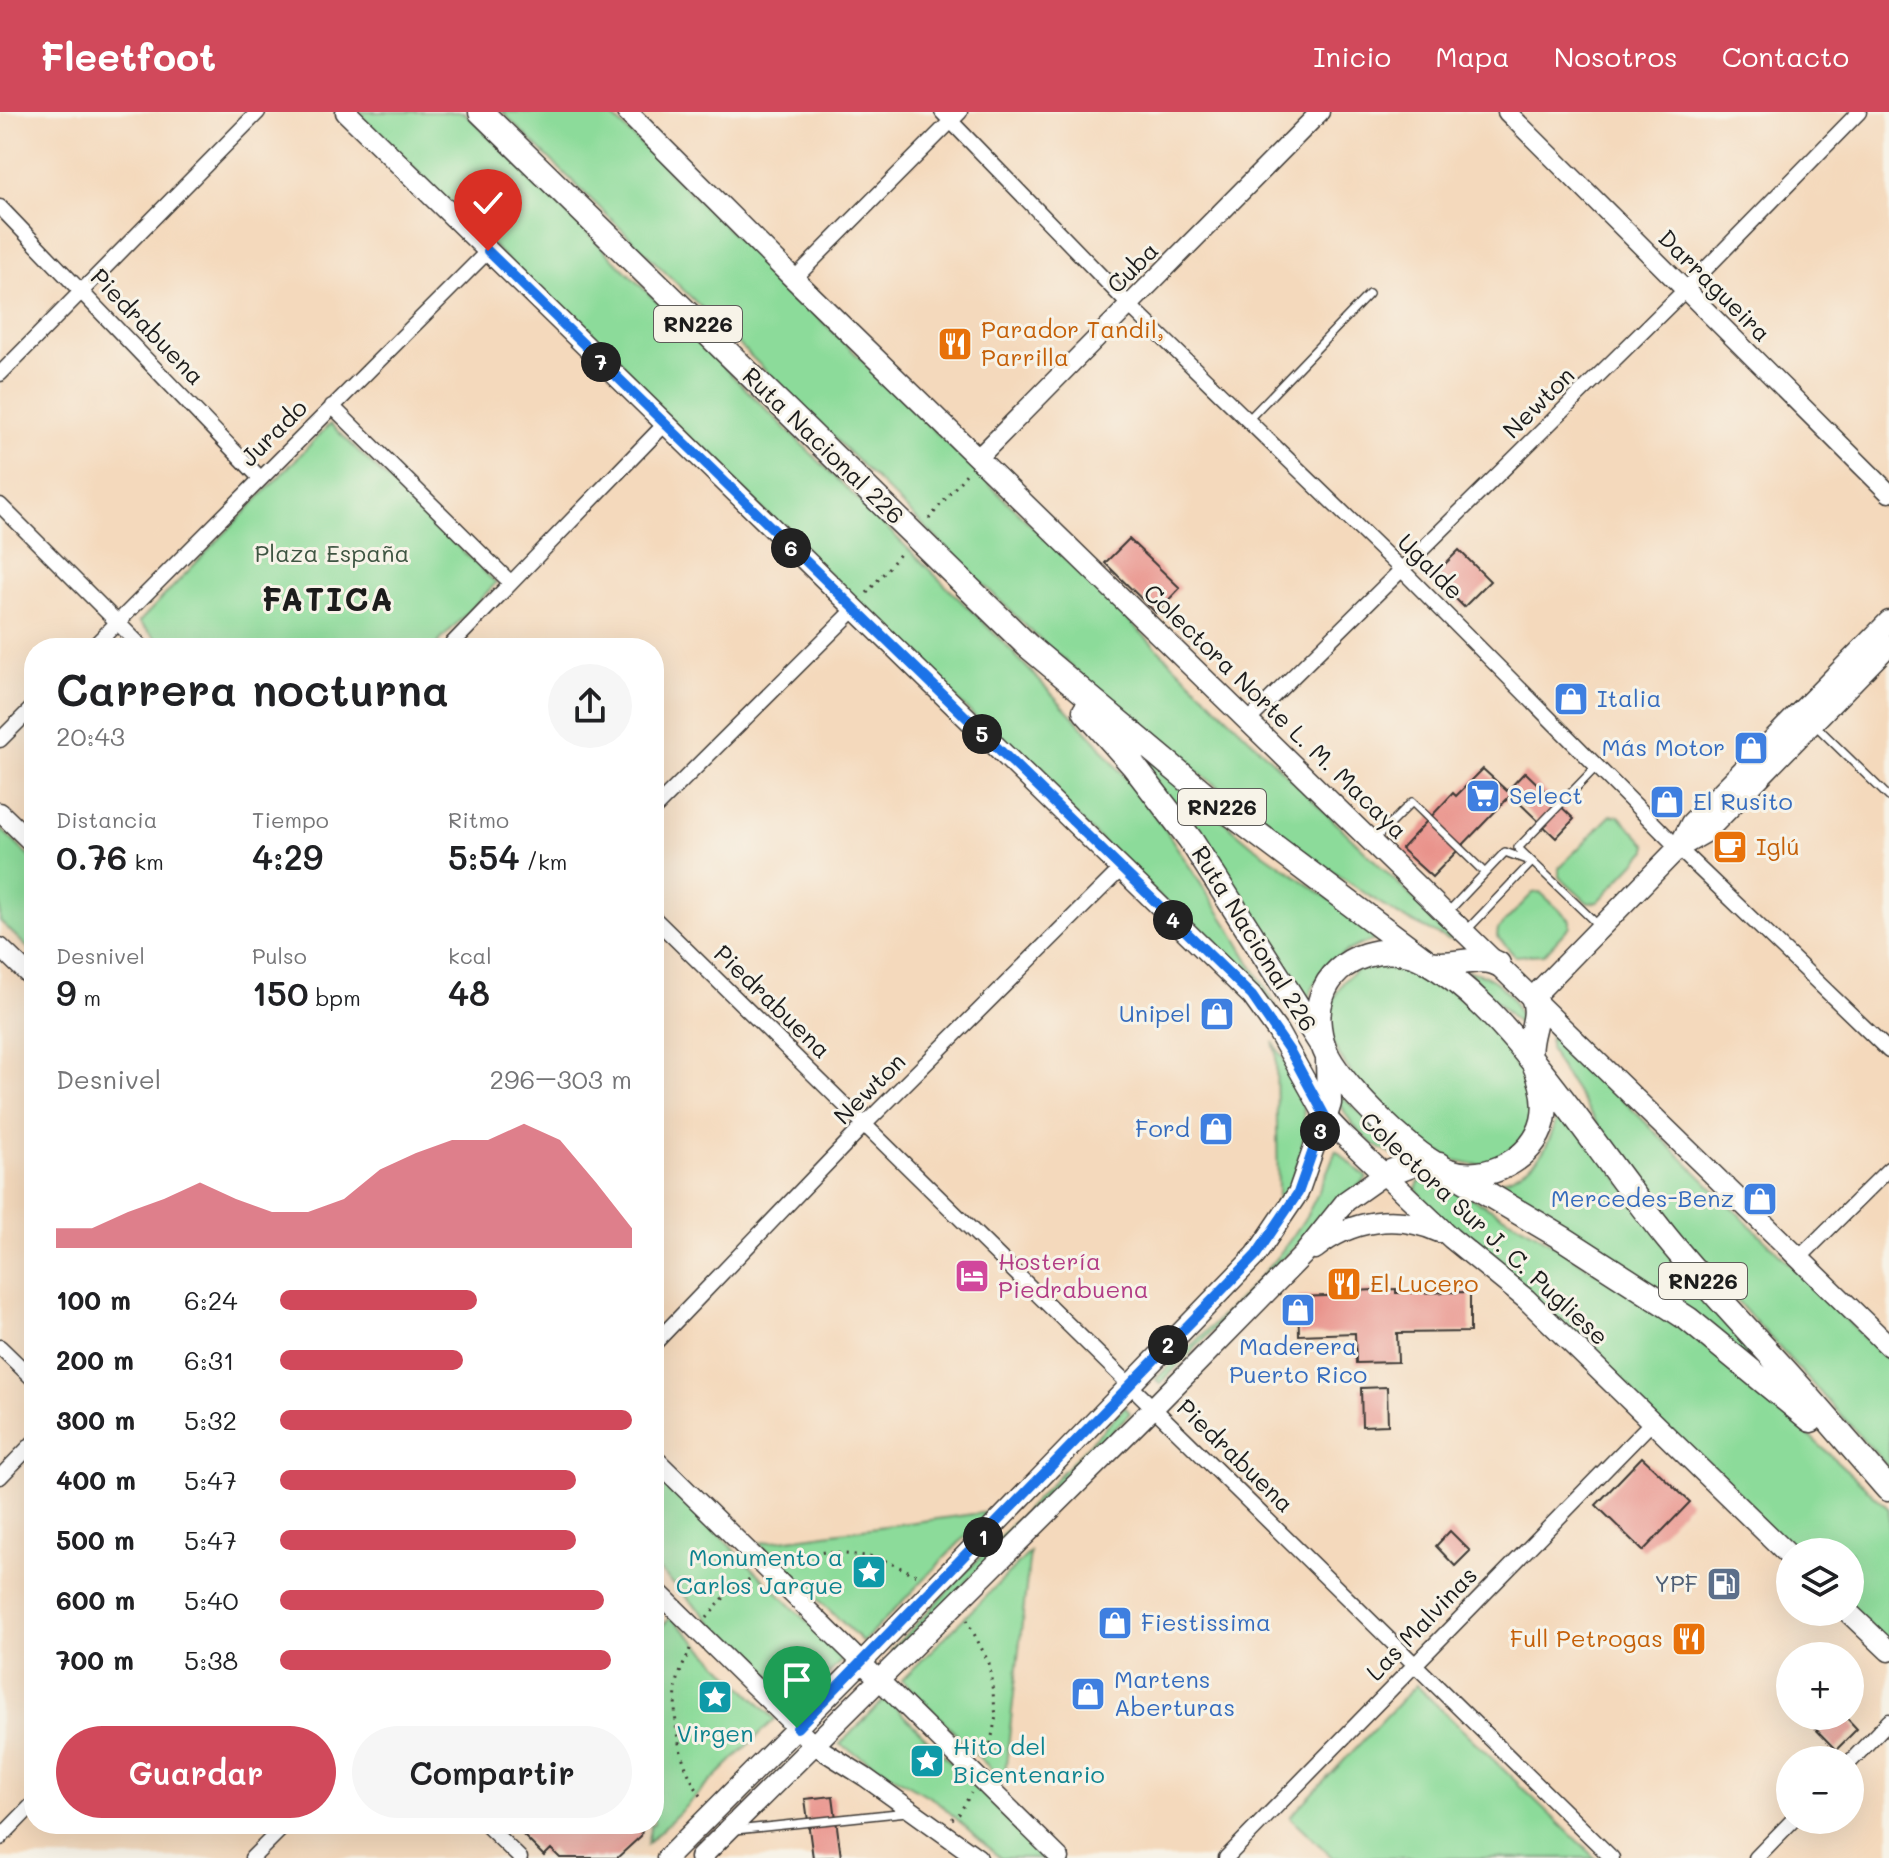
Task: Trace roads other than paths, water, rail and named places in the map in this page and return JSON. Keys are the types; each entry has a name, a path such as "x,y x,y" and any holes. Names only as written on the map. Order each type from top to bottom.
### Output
{"highway":[{"name":"Ruta Nacional 226","path":"481,112 1028,646 1206,795 1427,961 1489,1012 1531,1059 1698,1276 1791,1377 1888,1490"},
{"name":"Ruta Nacional 226","path":"1028,646 1133,765 1190,839 1348,1086 1377,1117 1444,1168 1564,1239 1688,1319 1776,1389 1888,1490"},
{"name":"Ruta Nacional 226","path":"1327,1054 1319,1026 1320,1004 1327,985 1340,969 1357,958 1378,952 1403,952 1427,961"},
{"path":"1427,961 1451,966 1485,960 1498,964"},
{"path":"1531,1059 1529,1041 1537,1016 1533,997"},
{"path":"1325,1116 1329,1103 1327,1054"},
{"name":"Ruta Nacional 226","path":"1444,1168 1467,1174 1490,1172 1515,1160 1533,1143 1543,1123 1545,1100 1531,1059"},
{"path":"1383,1175 1417,1162 1444,1168"}],"main road":[{"name":"Colectora Sur J. C. Pugliese","path":"346,112 1252,996 1285,1042 1325,1116 1383,1175 1451,1238 1526,1299 1776,1543"},
{"name":"Colectora Norte L. M. Macaya","path":"627,112 1247,722 1889,1346"},
{"path":"1533,997 1678,848 1691,823 1889,621"},
{"path":"1678,848 1706,832 1889,645"},
{"path":"667,1858 861,1663 1256,1255 1272,1236 1298,1193 1325,1116"},
{"path":"700,1858 1154,1407 1284,1274 1346,1201 1383,1175"},
{"path":"1284,1274 1335,1234 1360,1225 1407,1222 1451,1238"},
{"path":"1863,1626 1889,1651"}],"street":[{"path":"0,374 258,112"},
{"name":"Cuba","path":"979,457 1320,112"},
{"name":"Darragueira","path":"1507,112 1889,493"},
{"name":"Newton","path":"1247,722 1684,291 1859,112"},
{"path":"794,279 951,115"},
{"name":"Ugalde","path":"951,115 1130,306 1402,570 1678,848 1889,1051"},
{"name":"Piedrabuena","path":"0,207 260,478"},
{"name":"Jurado","path":"102,638 488,251"},
{"path":"332,406 511,583"},
{"path":"458,638 664,425"},
{"path":"0,505 133,638"},
{"path":"664,799 854,610"},
{"path":"0,740 24,716"},
{"path":"0,812 24,835"},
{"name":"Newton","path":"664,1334 865,1124 1121,869"},
{"name":"Piedrabuena","path":"664,928 1612,1858"},
{"path":"0,947 24,970"},
{"path":"1798,1259 1889,1169"},
{"path":"0,1347 24,1370"},
{"name":"Las Malvinas","path":"1226,1858 1651,1423"},
{"path":"0,1477 24,1452"},
{"path":"664,1468 1060,1858"},
{"path":"664,1598 814,1745 978,1858"},
{"path":"1864,1747 1889,1721"},
{"path":"0,1838 24,1813"},
{"path":"252,1858 276,1834"},
{"path":"495,1834 520,1858"},
{"path":"1756,1858 1779,1834"}],"lane":[{"path":"1248,420 1369,294"},
{"path":"1812,723 1889,797"},
{"path":"1597,766 1518,848 1602,928"},
{"path":"1371,842 1412,802 1485,873"},
{"path":"1446,914 1505,852 1532,862"},
{"path":"1464,932 1532,862"},
{"path":"730,1830 914,1812"}],"place":[{"name":"Parador Tandil, Parrilla","path":"955,344"},
{"name":"Italia","path":"1571,699"},
{"name":"Más Motor","path":"1751,748"},
{"name":"Select","path":"1483,796"},
{"name":"El Rusito","path":"1667,802"},
{"name":"Iglú","path":"1730,847"},
{"name":"Unipel","path":"1217,1014"},
{"name":"Ford","path":"1216,1129"},
{"name":"Mercedes-Benz","path":"1760,1199"},
{"name":"Hostería Piedrabuena","path":"972,1276"},
{"name":"El Lucero","path":"1344,1284"},
{"name":"Maderera Puerto Rico","path":"1298,1310"},
{"name":"Monumento a Carlos Jarque","path":"869,1572"},
{"name":"YPF","path":"1724,1584"},
{"name":"Fiestissima","path":"1115,1623"},
{"name":"Full Petrogas","path":"1689,1639"},
{"name":"Martens Aberturas","path":"1088,1694"},
{"name":"Virgen","path":"715,1697"},
{"name":"Hito del Bicentenario","path":"927,1761"}],"district":[{"name":"FATICA","path":"328,600"}],"park label":[{"name":"Plaza España","path":"332,554"}]}
